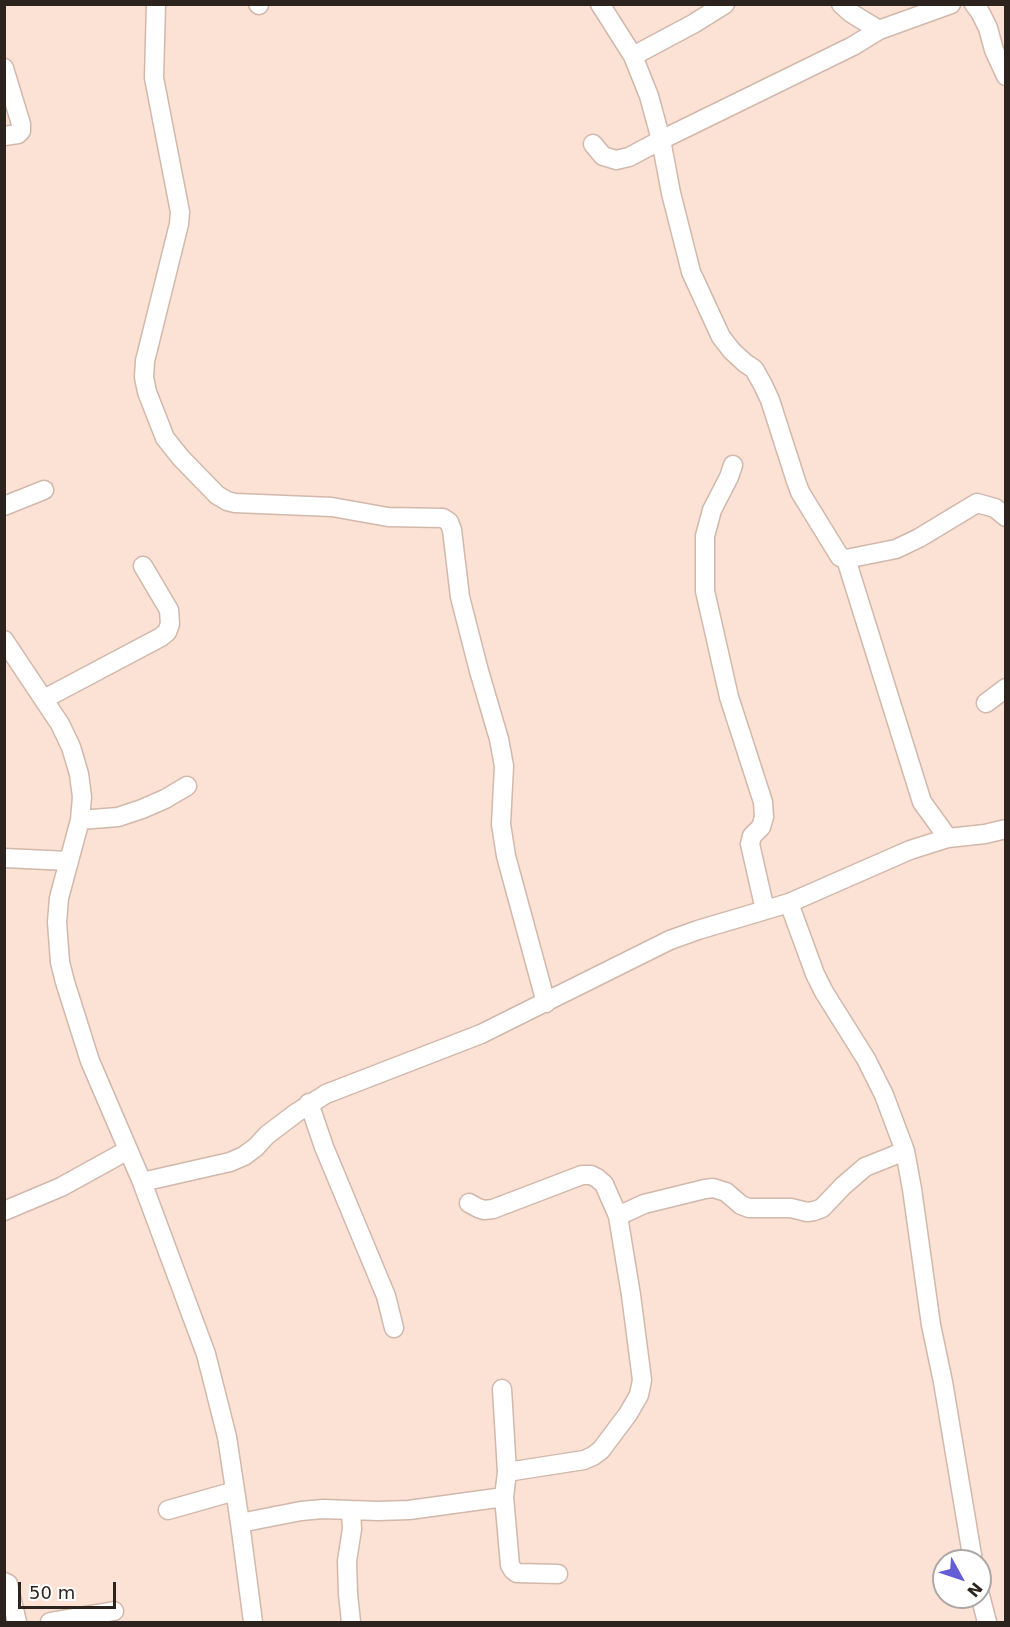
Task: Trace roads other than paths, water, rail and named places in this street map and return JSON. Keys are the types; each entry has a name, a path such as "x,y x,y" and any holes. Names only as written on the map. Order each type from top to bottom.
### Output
{"street":[{"path":"156,4 154,78 180,212 145,361 144,377 147,392 165,438 217,495 227,501 332,507 388,517 443,518 449,522 452,530 460,597 499,739 504,766 501,824 506,856 546,1003"},
{"path":"600,4 633,56 649,96 691,272 721,336 732,351 754,369 763,385 800,492 840,557 846,559 896,549 920,538 977,503 995,508 1005,517"},
{"path":"633,56 725,4"},
{"path":"841,4 879,30"},
{"path":"593,144 603,156 616,160 629,157 853,46 879,30 951,4"},
{"path":"974,4 988,28 994,50 1005,75"},
{"path":"4,68 21,124 21,131 18,134 4,136"},
{"path":"733,465 712,510 705,536 705,591 729,697 763,802 764,817 761,827 752,836 750,844 765,910"},
{"path":"4,506 44,490"},
{"path":"846,559 922,802 948,838"},
{"path":"44,699 167,632 170,624 169,610 143,566"},
{"path":"4,640 60,724 71,747 79,774 82,797 80,820 59,898 57,922 60,962 90,1061 142,1182 206,1354 226,1437 253,1623"},
{"path":"986,703 1005,688"},
{"path":"80,820 118,817 165,799 187,786"},
{"path":"142,1182 230,1162 244,1156 309,1103 326,1094 481,1034 670,940 789,903 910,850 948,838 985,834 1005,829"},
{"path":"4,858 69,861"},
{"path":"789,903 820,983 866,1059 884,1095 905,1151 931,1325 971,1549"},
{"path":"309,1103 324,1147 386,1296 394,1328"},
{"path":"4,1211 61,1187 128,1150"},
{"path":"618,1216 644,1204 713,1188 726,1192 741,1205 749,1208 791,1208 814,1212 822,1208 866,1167 905,1151"},
{"path":"469,1203 484,1210 493,1209 582,1174 591,1175 604,1184 618,1216 642,1380 639,1395 601,1450 593,1456 584,1460 507,1472"},
{"path":"502,1389 507,1472 504,1497 510,1565 517,1573 558,1574"},
{"path":"168,1509 235,1491"},
{"path":"240,1523 301,1511 410,1510 504,1497"},
{"path":"351,1510 352,1529 347,1561 351,1623"},
{"path":"4,1582 8,1584 17,1623"},
{"path":"50,1623 114,1611"}]}
